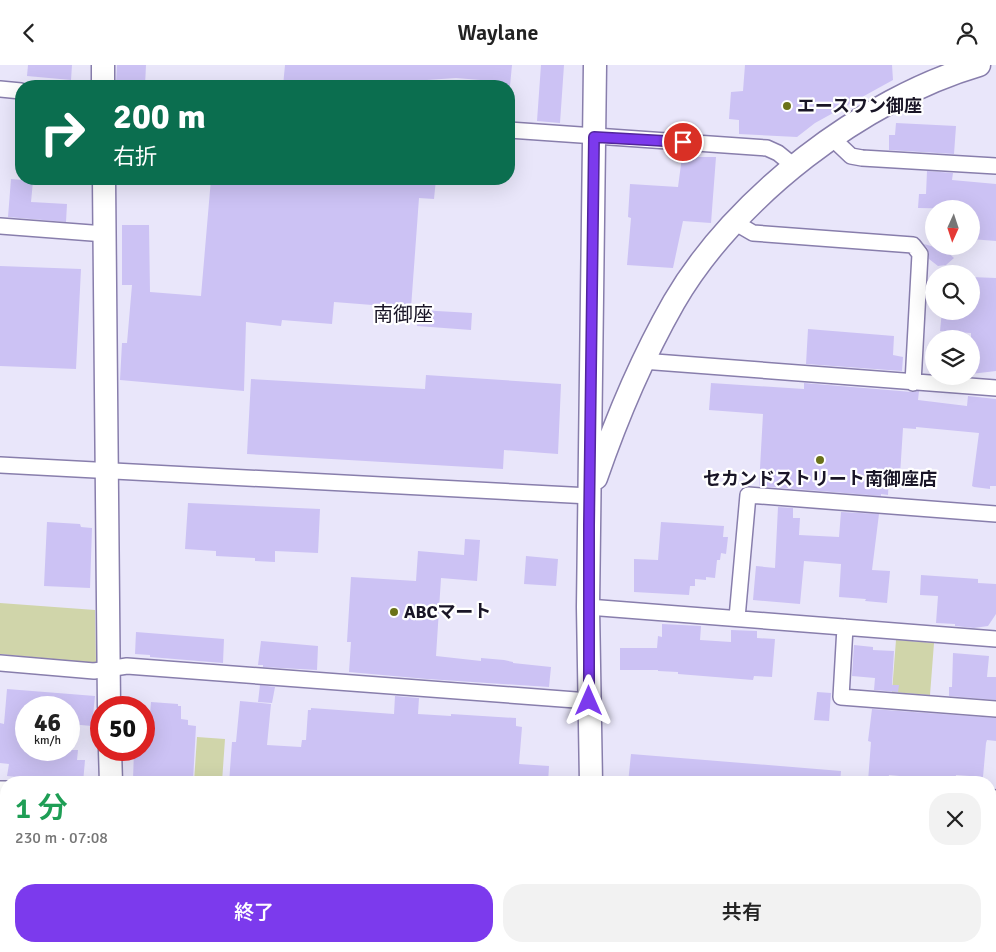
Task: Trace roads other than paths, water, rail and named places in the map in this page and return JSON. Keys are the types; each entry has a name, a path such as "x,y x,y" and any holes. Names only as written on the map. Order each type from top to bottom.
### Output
{"street":[{"path":"102,65 103,80"},
{"path":"591,776 588,607 595,65"},
{"path":"590,496 622,407 642,361 675,301 701,263 734,222 794,166 832,138 873,113 915,91 980,65"},
{"path":"0,89 15,90"},
{"path":"515,130 767,148 778,153 794,166"},
{"path":"832,138 851,156 862,158 996,166"},
{"path":"104,185 109,696"},
{"path":"734,222 753,233 913,245 920,254 913,383"},
{"path":"0,226 105,234"},
{"path":"642,361 996,388"},
{"path":"0,465 590,496"},
{"path":"737,618 748,495 996,514"},
{"path":"588,607 996,639"},
{"path":"845,627 841,697 996,709"},
{"path":"0,663 94,671 127,667 589,701"},
{"path":"110,761 111,776"}],"place":[{"name":"エースワン御座","path":"787,106"},
{"name":"セカンドストリート南御座店","path":"820,460"},
{"name":"ABCマート","path":"394,612"}],"district":[{"name":"南御座","path":"403,314"}]}
